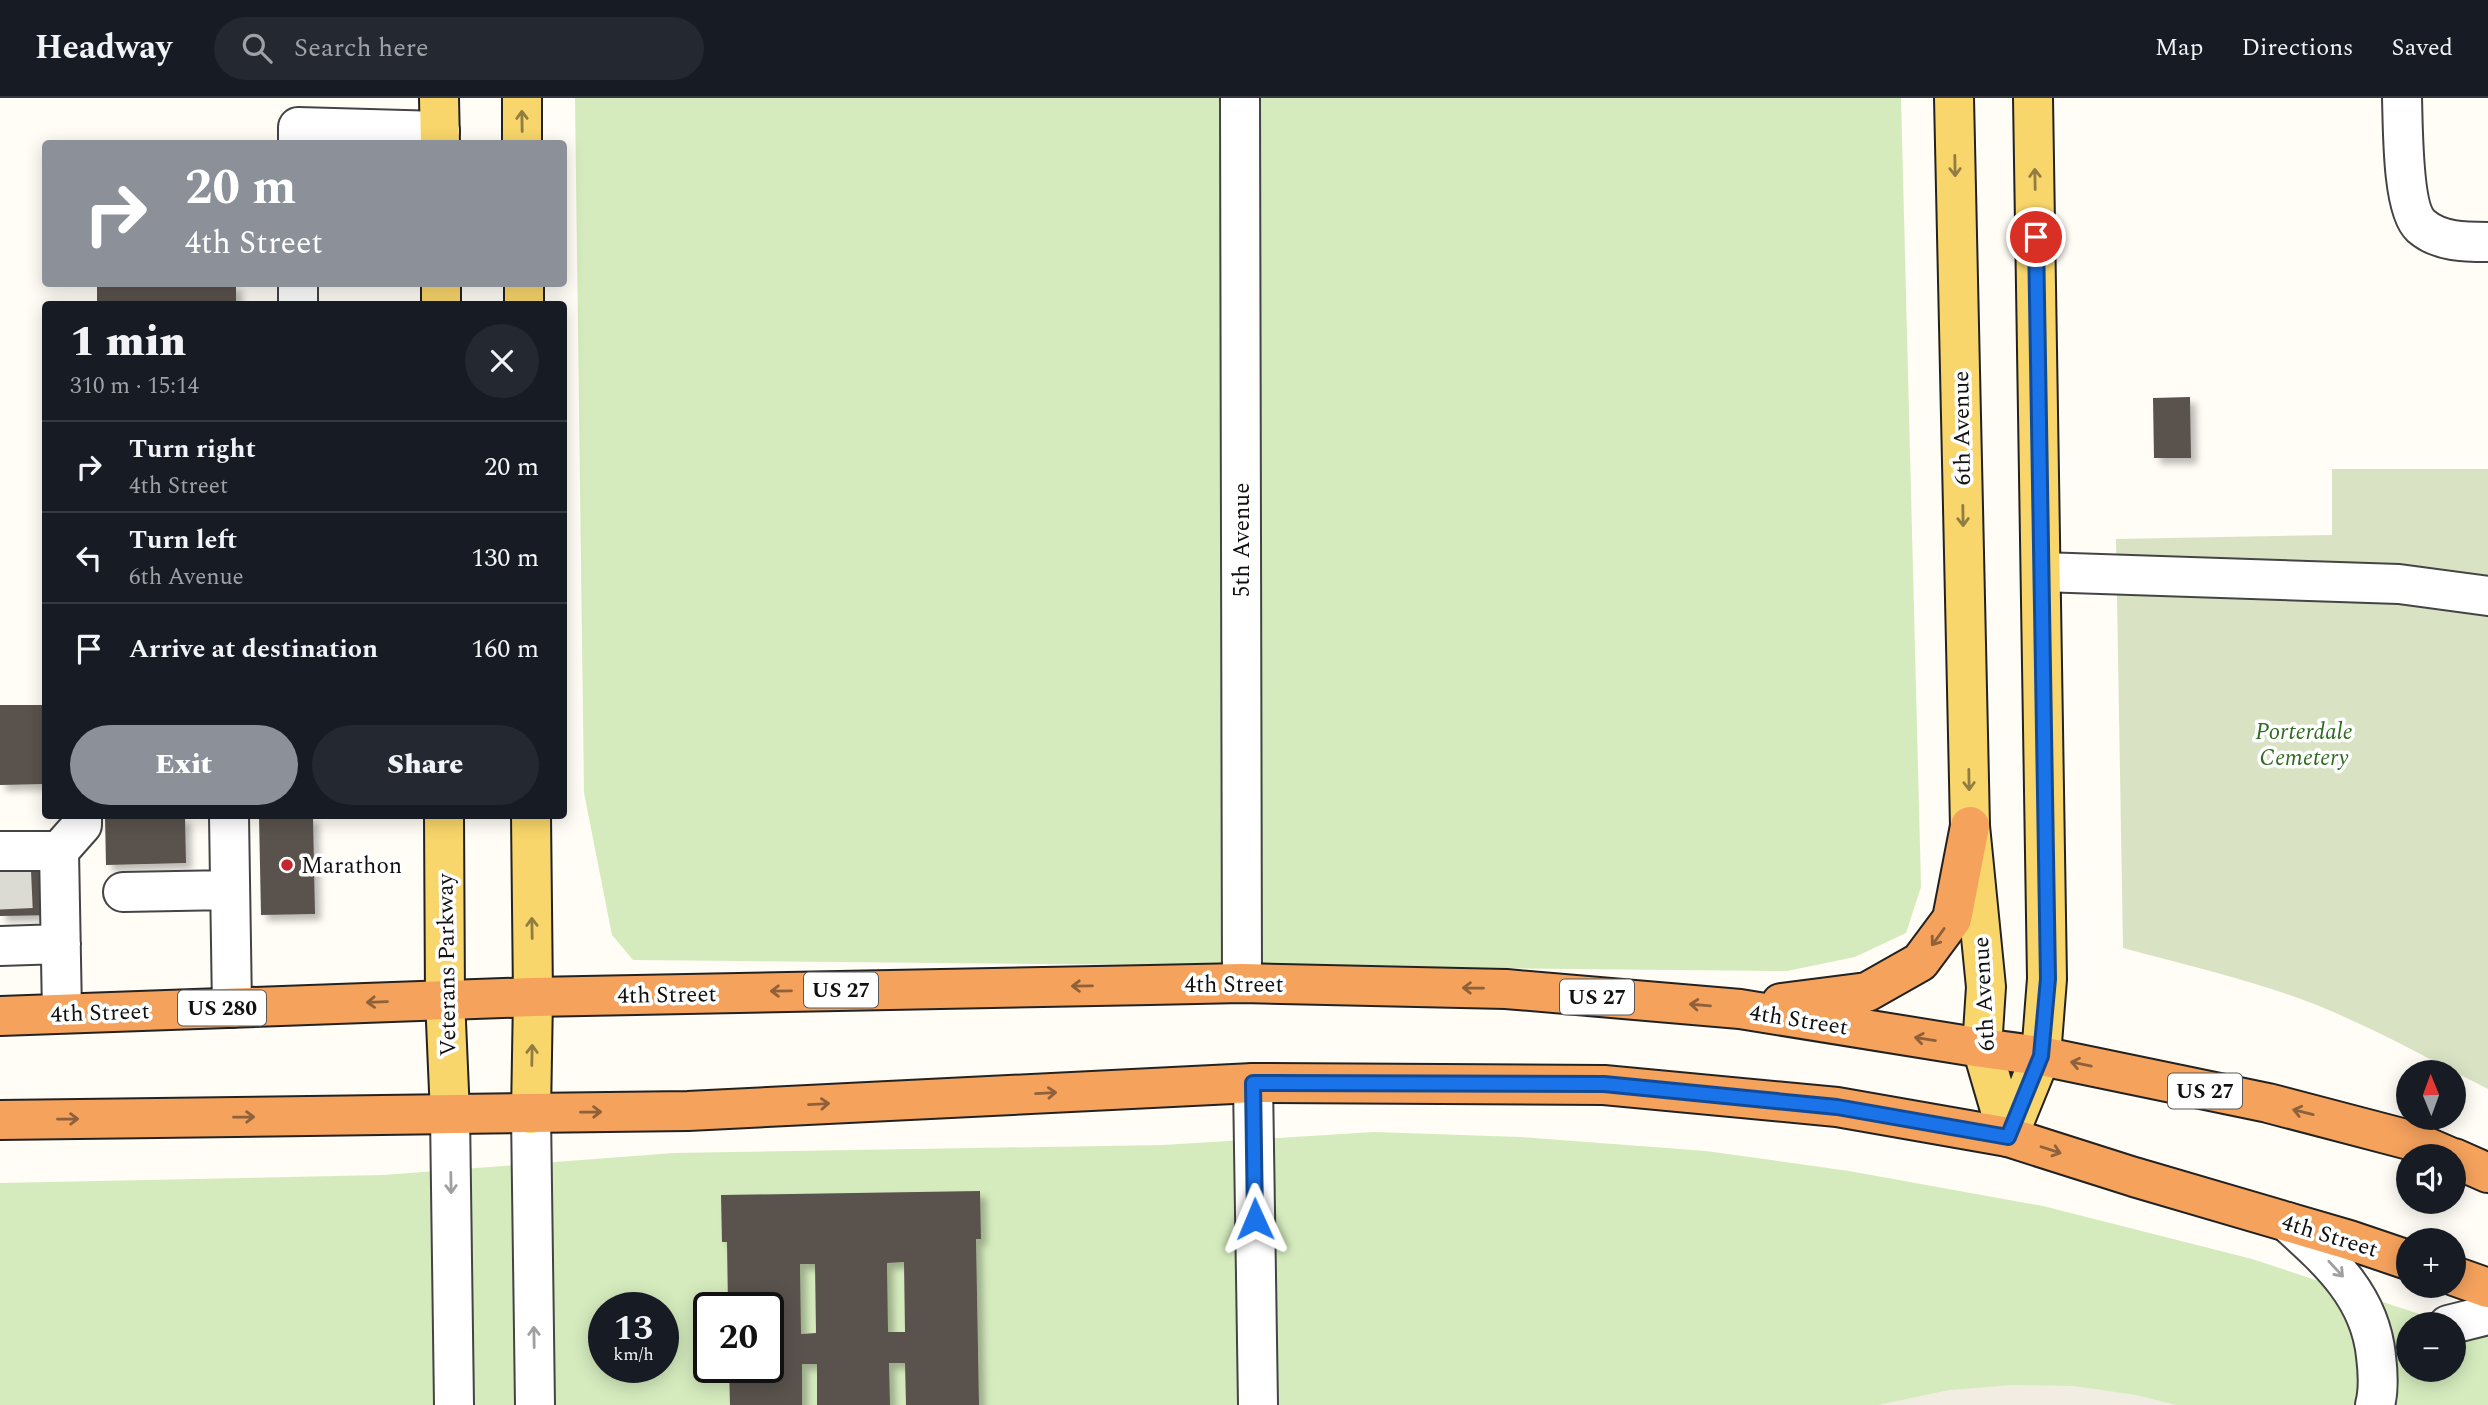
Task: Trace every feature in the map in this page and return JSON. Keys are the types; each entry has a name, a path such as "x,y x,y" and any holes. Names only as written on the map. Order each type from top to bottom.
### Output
{"highway":[{"path":"1740,1009 1867,992 1920,962 1952,919 1970,826"},
{"name":"4th Street","path":"0,1016 445,999 1242,983 1506,989 1740,1009 2041,1056 2268,1103 2420,1144"},
{"name":"4th Street","path":"0,1120 701,1110 1253,1083 1604,1084 1837,1107 2008,1137 2396,1256"},
{"name":"4th Street","path":"2466,1163 2488,1173"},
{"path":"2466,1280 2488,1288"}],"main road":[{"path":"522,98 522,140"},
{"name":"6th Avenue","path":"1954,98 1970,826 1986,987 1982,1048 2008,1137"},
{"path":"2008,1137 2041,1056 2048,979 2033,98"},
{"name":"Veterans Parkway","path":"444,819 445,999 450,1114"},
{"path":"531,819 531,1114"}],"street":[{"name":"5th Avenue","path":"1240,98 1242,983"},
{"path":"2402,98 2407,198 2419,225 2452,241 2488,242"},
{"path":"298,140 299,127 440,124"},
{"path":"2041,572 2399,584 2488,596"},
{"path":"8,858 59,851 82,825 82,819"},
{"path":"229,819 232,1008"},
{"path":"59,851 62,1013"},
{"path":"123,892 230,890"},
{"path":"9,936 61,944"},
{"path":"1253,1083 1258,1405"},
{"path":"450,1114 454,1405"},
{"path":"531,1114 535,1405"},
{"path":"2287,1222 2346,1280 2360,1301 2369,1320 2375,1345 2378,1369 2376,1402"},
{"path":"2466,1320 2488,1315"},
{"path":"2376,1402 2396,1367"}],"green space":[{"path":"575,98 1901,98 1921,887 1906,933 1855,957 1787,971 633,960 612,935 584,793"},
{"name":"Porterdale Cemetery","path":"2332,469 2488,469 2488,1089 2466,1078 2466,1060 2431,1060 2336,1013 2291,995 2123,948 2116,539 2332,535"},
{"path":"1374,1132 1520,1137 1706,1151 1849,1171 2043,1206 2252,1259 2413,1312 2396,1312 2396,1382 2466,1382 2466,1329 2488,1336 2488,1405 0,1405 0,1183 383,1175 674,1153 1163,1145"}],"shaded area":[{"path":"2012,1385 2074,1386 2136,1395 2176,1405 1878,1405 1949,1390"}],"building":[{"path":"97,287 236,287 236,301 97,301"},
{"path":"2190,397 2191,458 2154,458 2153,398"},
{"path":"0,705 42,705 42,784 0,785"},
{"path":"105,819 185,819 186,863 106,865"},
{"name":"Marathon","path":"259,819 313,819 315,914 261,915"},
{"path":"56,870 57,915 0,916 0,871"},
{"path":"980,1191 981,1239 976,1239 979,1405 906,1405 905,1363 889,1363 890,1405 817,1405 817,1364 802,1364 802,1405 730,1405 729,1383 784,1383 784,1292 728,1292 727,1242 722,1242 721,1195","holes":["904,1262 905,1332 888,1332 887,1263","800,1264 815,1264 816,1333 801,1334"]}],"tunnel":[{"path":"12,871 14,916"}],"place":[{"name":"Marathon","path":"287,865"}],"route":[{"path":"1255,1219 1253,1083 1604,1084 1837,1107 2008,1137 2041,1056 2048,979 2036,237"}]}
